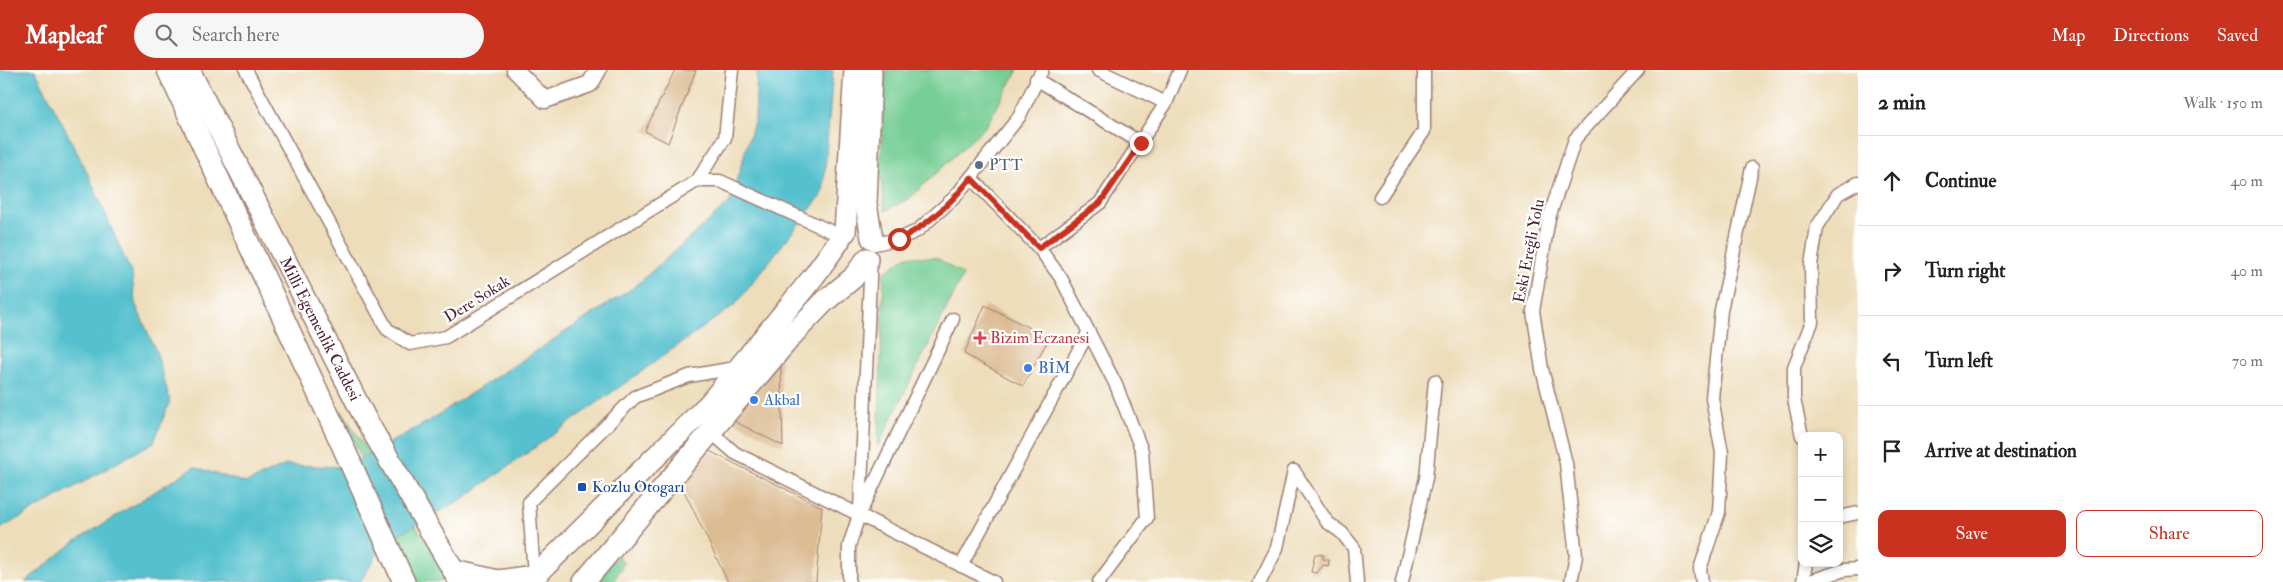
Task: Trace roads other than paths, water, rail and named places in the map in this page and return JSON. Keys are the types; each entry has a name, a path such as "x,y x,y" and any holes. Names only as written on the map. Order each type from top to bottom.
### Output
{"highway":[{"name":"Milli Egemenlik Caddesi","path":"168,70 403,580"},
{"name":"Milli Egemenlik Caddesi","path":"189,70 365,418 452,569"},
{"path":"855,70 840,252 847,260 857,263 871,249"},
{"path":"871,70 866,204 871,249"},
{"path":"452,569 498,581 531,579 629,485 710,403 814,276 842,236 850,229 860,228 870,234 871,249 853,278 825,301 794,332 712,432 681,466 584,582"}],"street":[{"name":"Dere Sokak","path":"246,70 387,329 410,344 446,338 697,181"},
{"path":"515,70 545,100 590,84 598,70"},
{"path":"697,181 725,138 732,70"},
{"path":"1098,70 1166,103"},
{"path":"1039,248 1100,203 1166,103 1180,70"},
{"path":"1380,198 1424,131 1424,70"},
{"name":"Eski Ereğli Yolu","path":"1571,582 1576,556 1566,463 1542,369 1533,311 1549,218 1575,139 1638,70"},
{"path":"860,515 871,249 917,231 955,198 1019,116 1039,74 1141,143"},
{"path":"1702,582 1700,569 1719,512 1722,453 1712,398 1721,310 1752,168"},
{"path":"971,178 1039,248 1061,278 1088,334 1116,385 1142,451 1147,518 1099,582"},
{"path":"697,181 720,181 842,236"},
{"path":"1801,432 1794,399 1794,367 1812,322 1811,265 1817,227 1838,194 1858,183"},
{"path":"849,582 849,546 860,515 953,319"},
{"path":"961,566 1088,334"},
{"path":"531,579 530,502 635,397 689,376 740,367"},
{"path":"1402,582 1426,478 1435,381"},
{"path":"712,432 735,453 994,582"},
{"path":"1260,582 1276,548 1294,471 1327,522 1342,533 1354,548 1357,582"},
{"path":"1843,516 1858,513"},
{"path":"1806,567 1805,582 1844,570 1858,569"}],"water":[{"path":"0,70 35,70 86,170 132,275 135,303 156,351 170,401 154,442 0,529"},
{"path":"757,70 833,70 823,193 736,304 464,498 385,542 360,582 25,582 73,543 194,467 246,483 286,465 345,467 429,421 634,287 730,202 755,119"}],"place":[{"name":"PTT","path":"979,165"},
{"name":"Bizim Eczanesi","path":"980,338"},
{"name":"BİM","path":"1028,368"},
{"name":"Akbal","path":"754,400"},
{"name":"Kozlu Otogarı","path":"582,487"}]}
